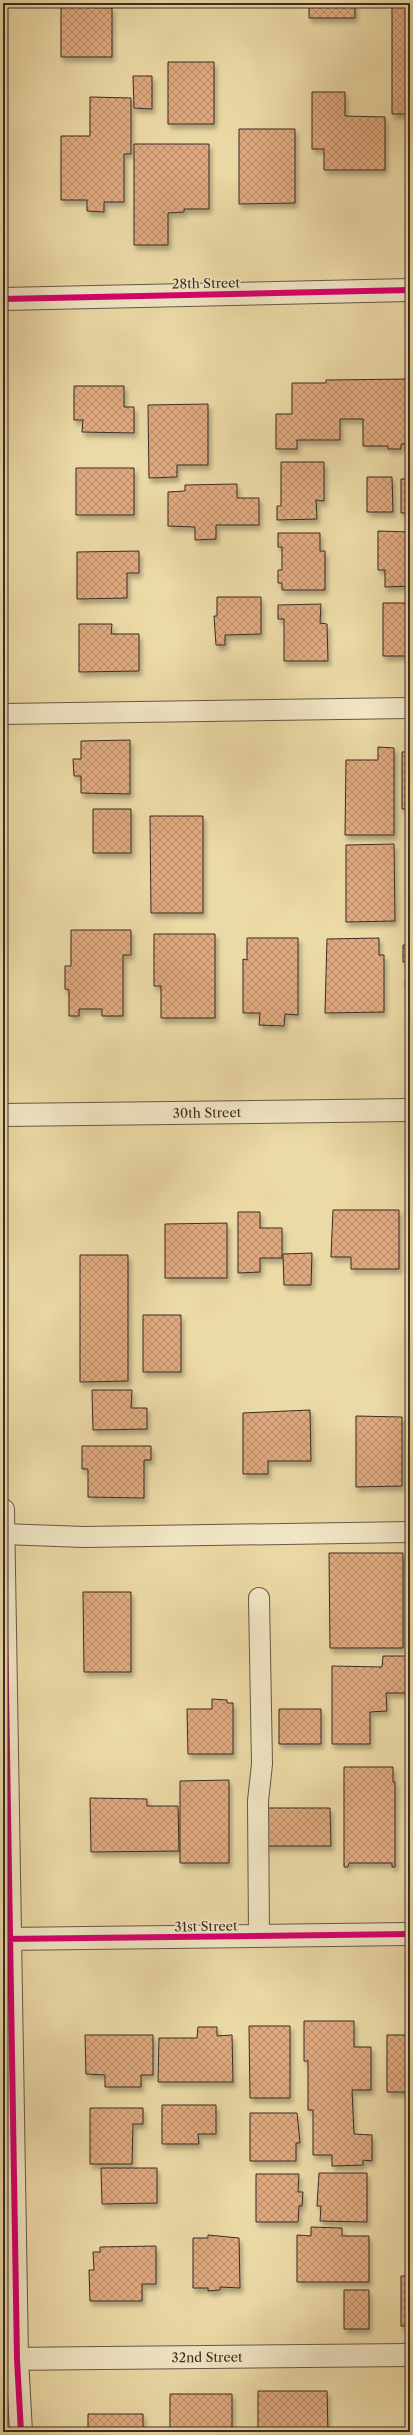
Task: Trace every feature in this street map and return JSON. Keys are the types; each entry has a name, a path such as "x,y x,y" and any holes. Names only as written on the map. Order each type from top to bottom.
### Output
{"street":[{"name":"28th Street","path":"3,298 410,290"},
{"name":"30th Street","path":"3,1115 410,1110"},
{"path":"3,1510 10,2359 21,2432"},
{"name":"31st Street","path":"7,1939 410,1934"},
{"name":"32nd Street","path":"10,2359 410,2355"}],"lane":[{"path":"3,714 410,708"},
{"path":"3,1534 84,1537 410,1532"},
{"path":"259,1598 262,1764 258,1801 259,1936"}],"building":[{"path":"309,3 355,3 355,18 309,18"},
{"path":"392,3 410,3 410,114 392,114"},
{"path":"61,7 112,8 112,57 61,57"},
{"path":"168,62 214,62 214,124 168,124"},
{"path":"133,76 152,76 152,109 134,108"},
{"path":"312,92 345,92 345,116 385,117 385,170 324,170 324,149 312,149"},
{"path":"90,97 131,98 131,154 124,154 124,202 104,202 104,212 87,211 87,200 61,200 61,136 90,136"},
{"path":"239,129 295,129 295,203 239,204"},
{"path":"134,144 209,144 209,209 184,209 184,212 168,213 168,245 134,245"},
{"path":"410,379 410,444 401,444 401,449 388,449 388,446 363,446 363,419 340,419 340,440 297,440 297,449 276,449 276,414 292,414 292,383 326,383 326,380"},
{"path":"74,386 124,386 124,407 134,407 134,433 82,432 83,420 74,420"},
{"path":"208,404 208,465 177,465 177,477 149,478 148,405"},
{"path":"281,462 324,462 324,501 316,500 317,519 277,520 277,506 281,506"},
{"path":"76,468 134,468 134,515 76,515"},
{"path":"367,477 392,477 393,512 367,512"},
{"path":"401,479 410,479 410,513 401,513"},
{"path":"237,484 237,498 259,498 259,525 216,525 216,539 195,540 195,527 168,526 168,492 185,491 185,485"},
{"path":"378,531 410,532 410,586 385,587 385,570 378,570"},
{"path":"278,533 320,533 320,551 325,551 325,590 282,590 282,583 278,583 278,570 282,570 282,547 278,547"},
{"path":"139,551 139,573 127,573 127,598 77,599 77,552"},
{"path":"217,597 261,597 261,634 225,635 225,645 216,645 214,616 217,616"},
{"path":"383,603 410,603 410,656 383,656"},
{"path":"321,604 320,623 327,624 328,661 284,661 284,619 278,619 278,605"},
{"path":"79,624 112,624 111,634 139,634 139,671 79,672"},
{"path":"130,740 130,794 81,793 81,776 74,776 73,759 81,759 81,741"},
{"path":"378,747 394,748 394,835 345,835 346,760 378,760"},
{"path":"402,752 410,752 410,809 402,809"},
{"path":"93,809 131,809 131,853 93,853"},
{"path":"150,816 203,816 203,913 151,913"},
{"path":"394,844 395,921 346,922 346,845"},
{"path":"71,930 131,930 131,955 123,955 123,1016 102,1016 102,1009 79,1009 79,1016 69,1016 69,990 65,989 65,966 71,966"},
{"path":"154,934 215,934 215,1018 161,1018 161,986 154,986"},
{"path":"247,938 298,938 298,1015 285,1014 284,1026 259,1025 260,1013 243,1013 243,959 247,960"},
{"path":"379,938 379,955 384,955 384,1012 325,1013 327,939"},
{"path":"403,945 410,945 410,962 403,962"},
{"path":"410,964 410,1017 408,1017 405,983"},
{"path":"333,1210 399,1210 399,1269 351,1269 351,1257 331,1257"},
{"path":"238,1212 260,1212 260,1228 282,1228 282,1258 260,1258 260,1272 238,1273"},
{"path":"227,1223 227,1278 165,1278 165,1224"},
{"path":"312,1253 311,1285 284,1285 283,1254"},
{"path":"80,1255 128,1255 128,1381 80,1382"},
{"path":"143,1315 181,1315 181,1372 143,1372"},
{"path":"92,1390 132,1390 131,1408 147,1408 147,1429 93,1430"},
{"path":"310,1410 311,1461 268,1461 268,1474 243,1474 243,1413"},
{"path":"356,1416 402,1417 402,1486 356,1487"},
{"path":"82,1446 151,1446 151,1460 144,1460 144,1498 88,1497 88,1469 82,1469"},
{"path":"329,1553 403,1553 403,1648 330,1648"},
{"path":"83,1592 131,1592 131,1672 84,1672"},
{"path":"383,1656 408,1656 408,1693 386,1693 387,1711 370,1712 370,1744 332,1744 332,1666 382,1667"},
{"path":"212,1699 227,1700 227,1703 233,1703 233,1754 188,1754 187,1709 212,1709"},
{"path":"279,1709 321,1709 321,1744 279,1744"},
{"path":"344,1767 393,1767 393,1782 395,1782 395,1867 392,1867 392,1863 349,1863 348,1867 344,1867"},
{"path":"229,1780 229,1863 180,1863 180,1781"},
{"path":"90,1798 147,1799 147,1806 178,1806 179,1851 91,1852"},
{"path":"263,1808 330,1808 331,1846 263,1846"},
{"path":"304,2021 354,2021 354,2047 371,2047 371,2090 352,2090 354,2134 372,2135 372,2161 363,2160 363,2165 332,2166 332,2155 313,2155 313,2110 308,2110 308,2061 304,2061"},
{"path":"249,2026 290,2026 290,2098 250,2098"},
{"path":"198,2027 217,2027 217,2036 232,2035 233,2082 158,2082 159,2038 197,2038"},
{"path":"85,2035 153,2035 153,2075 141,2075 141,2087 105,2087 105,2075 86,2074"},
{"path":"387,2035 410,2035 410,2092 387,2092"},
{"path":"162,2105 216,2105 216,2134 198,2134 199,2144 162,2144"},
{"path":"90,2108 143,2108 143,2124 133,2124 132,2164 90,2164"},
{"path":"250,2113 297,2113 300,2143 296,2143 296,2161 250,2161"},
{"path":"101,2168 157,2168 157,2203 102,2204"},
{"path":"319,2173 367,2173 367,2222 320,2221 321,2206 317,2206"},
{"path":"256,2174 299,2174 298,2192 303,2192 302,2206 299,2206 298,2222 256,2222"},
{"path":"311,2227 342,2228 342,2236 369,2236 369,2282 297,2282 297,2235 311,2236"},
{"path":"208,2235 239,2238 240,2288 220,2287 220,2290 208,2291 208,2288 193,2288 193,2238 208,2238"},
{"path":"156,2246 156,2284 142,2284 142,2301 90,2301 89,2270 94,2270 93,2252 100,2252 100,2247"},
{"path":"401,2276 410,2276 410,2326 401,2326"},
{"path":"344,2290 369,2290 369,2329 344,2329"},
{"path":"258,2391 327,2391 328,2432 258,2432"},
{"path":"170,2394 232,2394 232,2432 170,2432"},
{"path":"88,2414 143,2414 143,2432 88,2432"}],"cycle path":[{"path":"3,299 410,290"},
{"path":"3,1510 17,2359 21,2432"},
{"path":"3,1939 410,1934"}]}
